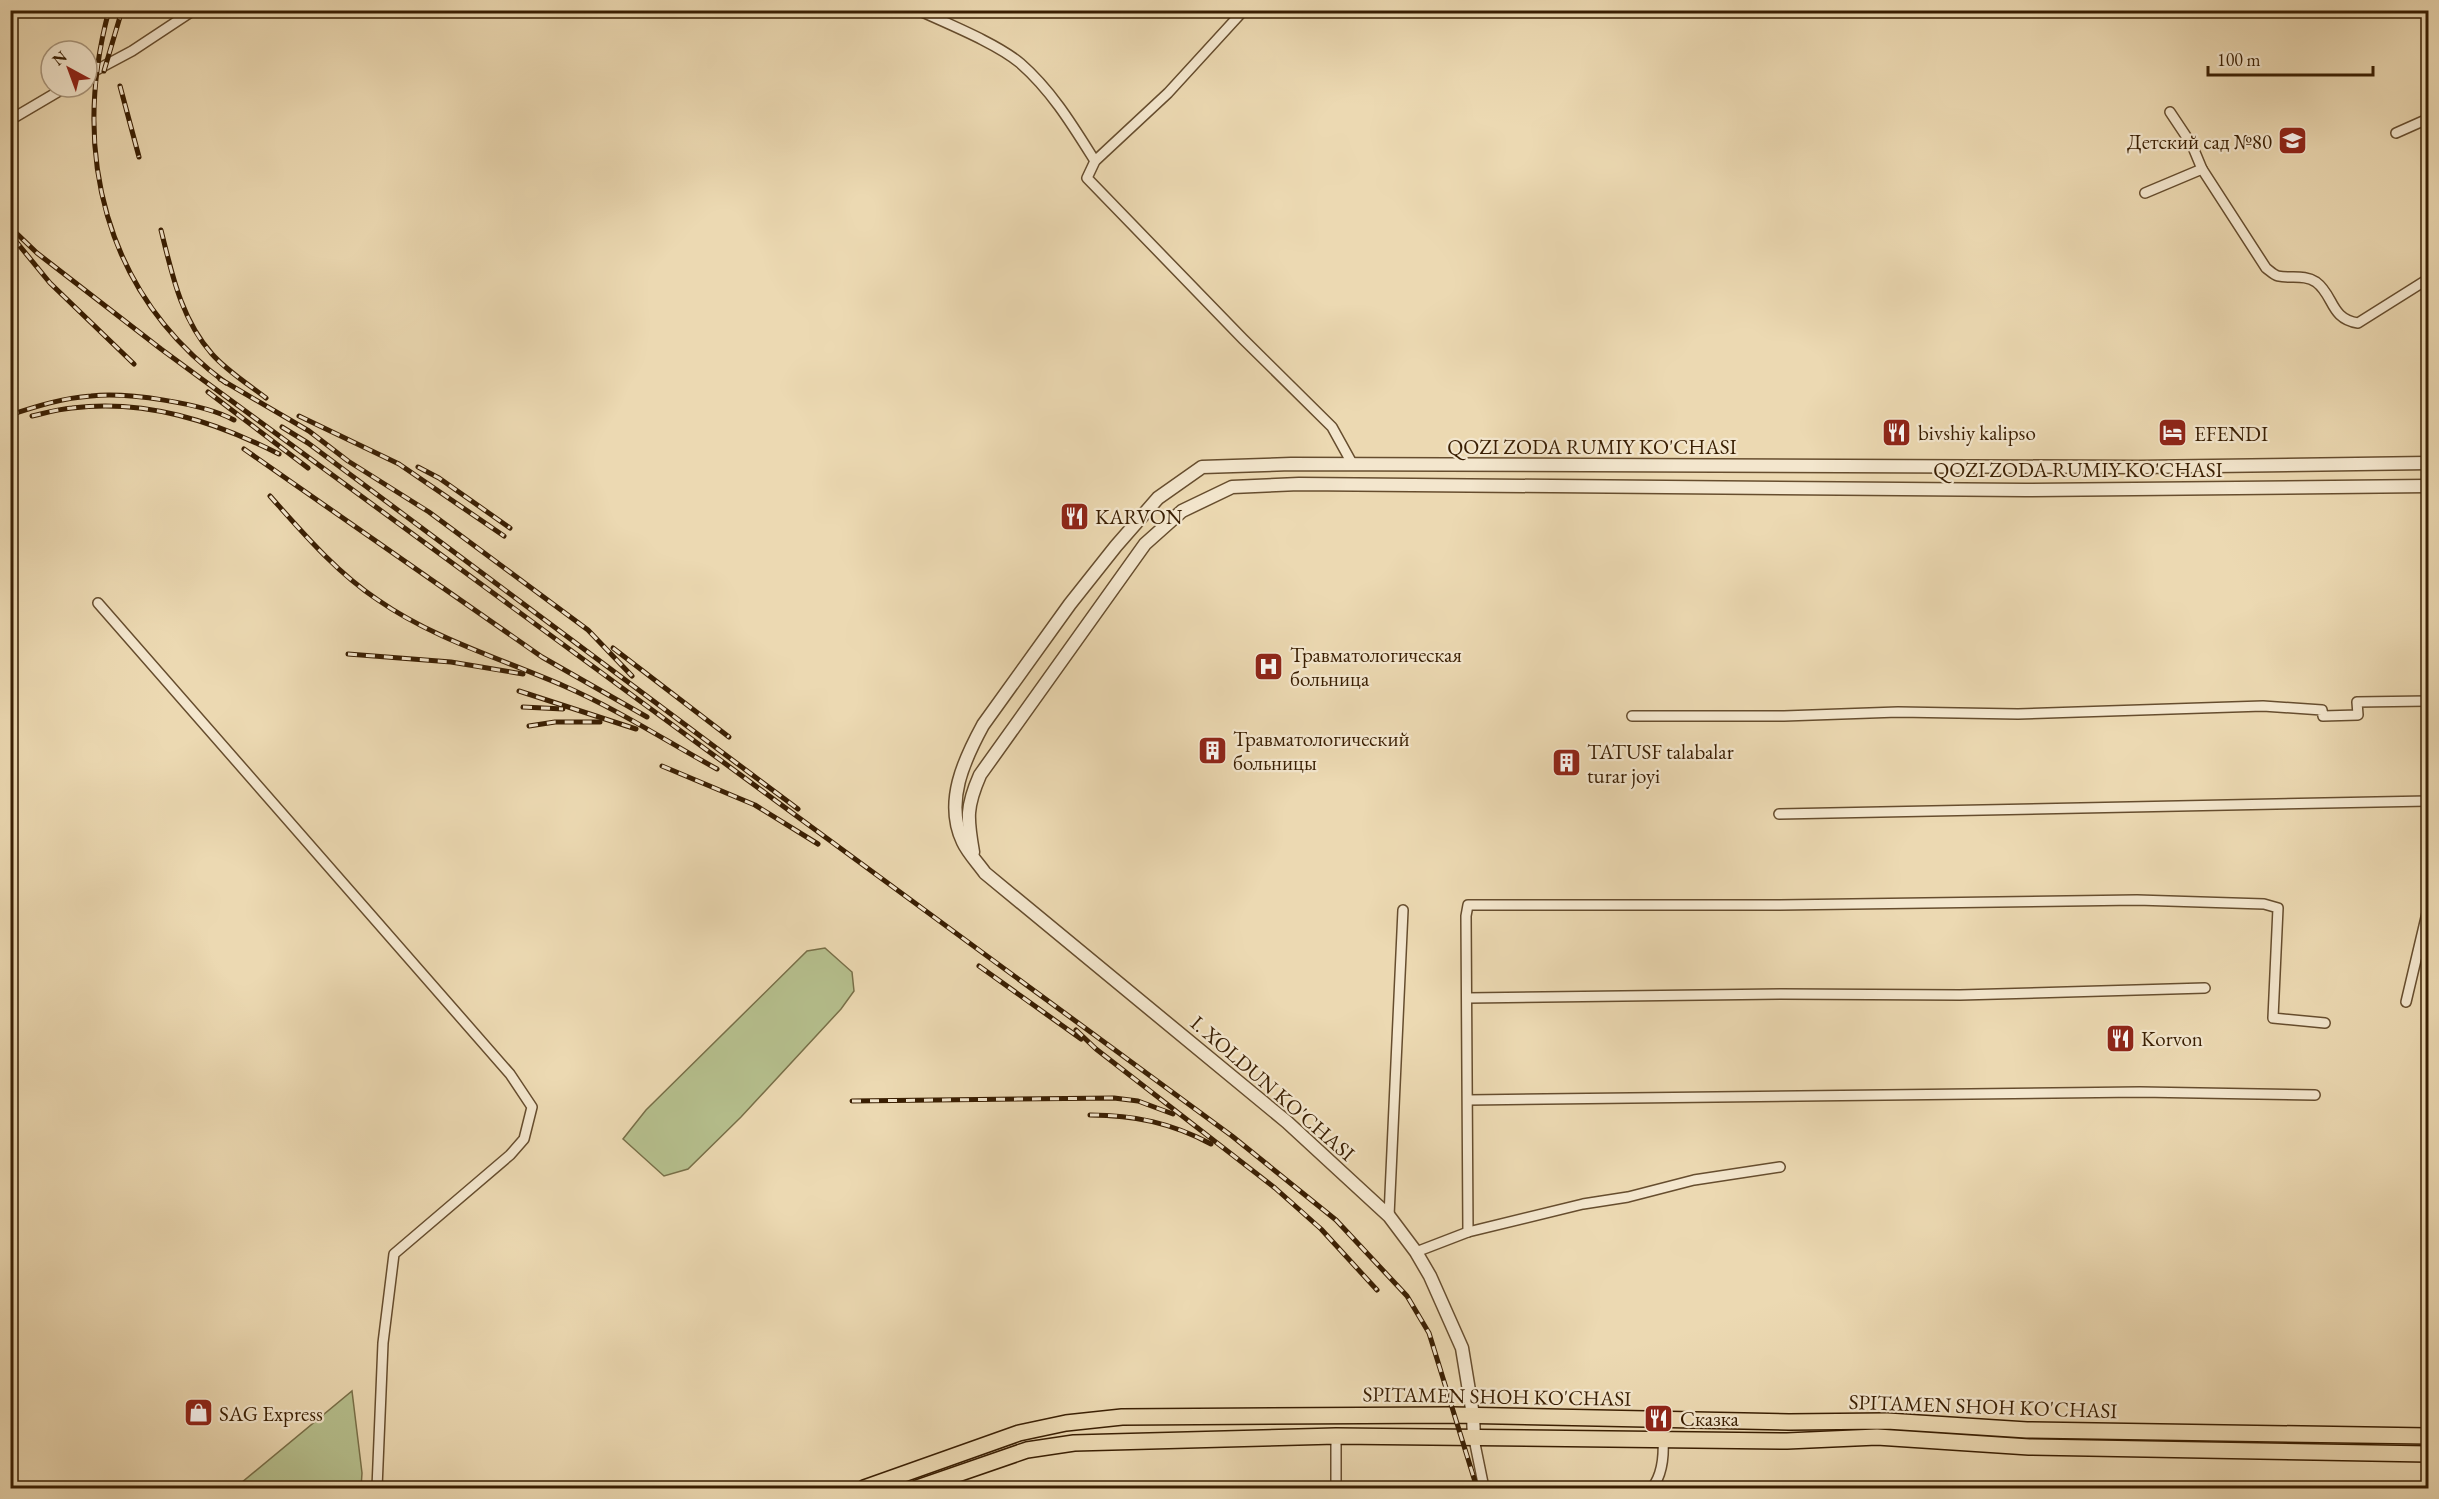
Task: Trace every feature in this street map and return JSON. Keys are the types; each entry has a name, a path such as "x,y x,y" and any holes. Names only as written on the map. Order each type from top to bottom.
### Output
{"main road":[{"name":"SPITAMEN SHOH KO'CHASI","path":"864,1488 1018,1433 1122,1417 1473,1415 1789,1422 1887,1421 2027,1430 2428,1436"},
{"name":"SPITAMEN SHOH KO'CHASI","path":"917,1488 1027,1450 1074,1443 1336,1436 1787,1441 1877,1437 2029,1447 2428,1454"}],"street":[{"path":"99,69 132,51 194,10"},
{"path":"918,10 974,36 1019,62 1059,104 1095,161"},
{"path":"1244,10 1168,93 1095,161 1087,178 1332,428 1353,465"},
{"path":"10,120 46,99"},
{"path":"2170,112 2192,145 2202,169 2266,268 2277,276 2306,277 2318,283 2338,314 2347,321 2358,323 2428,279"},
{"path":"2396,133 2428,121"},
{"path":"2145,193 2202,169"},
{"name":"QOZI ZODA RUMIY KO'CHASI","path":"957,826 955,796 958,783 983,725 1070,604 1116,546 1158,498 1202,467 1353,465 2138,467 2428,463"},
{"name":"QOZI ZODA RUMIY KO'CHASI","path":"974,859 968,814 969,801 980,775 1145,544 1182,511 1232,487 1299,484 2025,490 2428,486"},
{"path":"98,603 510,1074 532,1107 524,1139 510,1155 394,1254 379,1404 377,1488"},
{"path":"1632,716 1784,716 1898,712 2018,714 2263,706 2322,710 2324,716 2358,715 2357,702 2428,701"},
{"path":"1779,814 2428,801"},
{"name":"I. XOLDUN KO'CHASI","path":"957,826 963,843 985,873 1287,1122 1389,1216 1416,1252 1430,1276 1462,1348 1473,1415 1474,1439"},
{"path":"1468,1232 1466,916 1468,905 1780,905 2137,900 2264,904 2278,908 2274,1018 2325,1023"},
{"path":"2406,1002 2428,909"},
{"path":"1389,1216 1403,910"},
{"path":"1468,998 1781,994 1960,995 2205,988"},
{"path":"1468,1100 2140,1092 2314,1095"},
{"path":"1416,1252 1468,1232 1583,1204 1628,1197 1694,1180 1780,1167"},
{"path":"1336,1436 1336,1488"},
{"path":"1474,1439 1484,1488"},
{"path":"1652,1488 1660,1472 1664,1456 1663,1439"}],"green space":[{"path":"825,948 852,972 854,991 841,1009 741,1117 688,1169 664,1176 623,1139 646,1110 807,951"},
{"path":"352,1391 362,1473 361,1488 235,1488"}],"railway":[{"path":"109,10 98,63 94,116 97,167 108,216 125,263 151,307 184,347 226,383"},
{"path":"104,71 122,10"},
{"path":"120,86 139,157"},
{"path":"10,227 37,253 161,349 1232,1136 1336,1220 1407,1296 1429,1333 1477,1488"},
{"path":"161,230 179,295 192,326 212,354 224,366 266,398"},
{"path":"14,239 50,283 134,364"},
{"path":"220,379 309,431 348,461 429,512 588,630 632,676"},
{"path":"208,392 308,468"},
{"path":"10,415 60,401 106,395 164,400 204,409 234,420"},
{"path":"32,416 52,411 99,406 152,410 178,415 230,432 279,454"},
{"path":"299,416 399,464 504,536"},
{"path":"282,427 308,443 798,809"},
{"path":"244,449 542,657 647,717"},
{"path":"418,467 439,478 510,528"},
{"path":"270,496 334,565 363,589 400,614 469,648 584,695 717,769"},
{"path":"613,648 729,737"},
{"path":"348,654 451,662 523,674"},
{"path":"519,691 636,729"},
{"path":"523,707 563,709"},
{"path":"529,726 555,722 600,722"},
{"path":"662,766 755,805 818,844"},
{"path":"979,966 1081,1039"},
{"path":"1076,1030 1096,1049 1275,1188 1321,1229 1377,1290"},
{"path":"852,1101 1114,1098 1138,1101 1173,1114"},
{"path":"1090,1115 1152,1122 1182,1131 1211,1144"}],"place":[{"name":"Детский сад №80","path":"2293,141"},
{"name":"bivshiy kalipso","path":"1897,432"},
{"name":"EFENDI","path":"2173,433"},
{"name":"KARVON","path":"1074,516"},
{"name":"Травматологическая больница","path":"1269,666"},
{"name":"Травматологический больницы","path":"1212,750"},
{"name":"TATUSF talabalar turar joyi","path":"1566,763"},
{"name":"Korvon","path":"2120,1038"},
{"name":"SAG Express","path":"198,1413"},
{"name":"Сказка","path":"1659,1418"}]}
